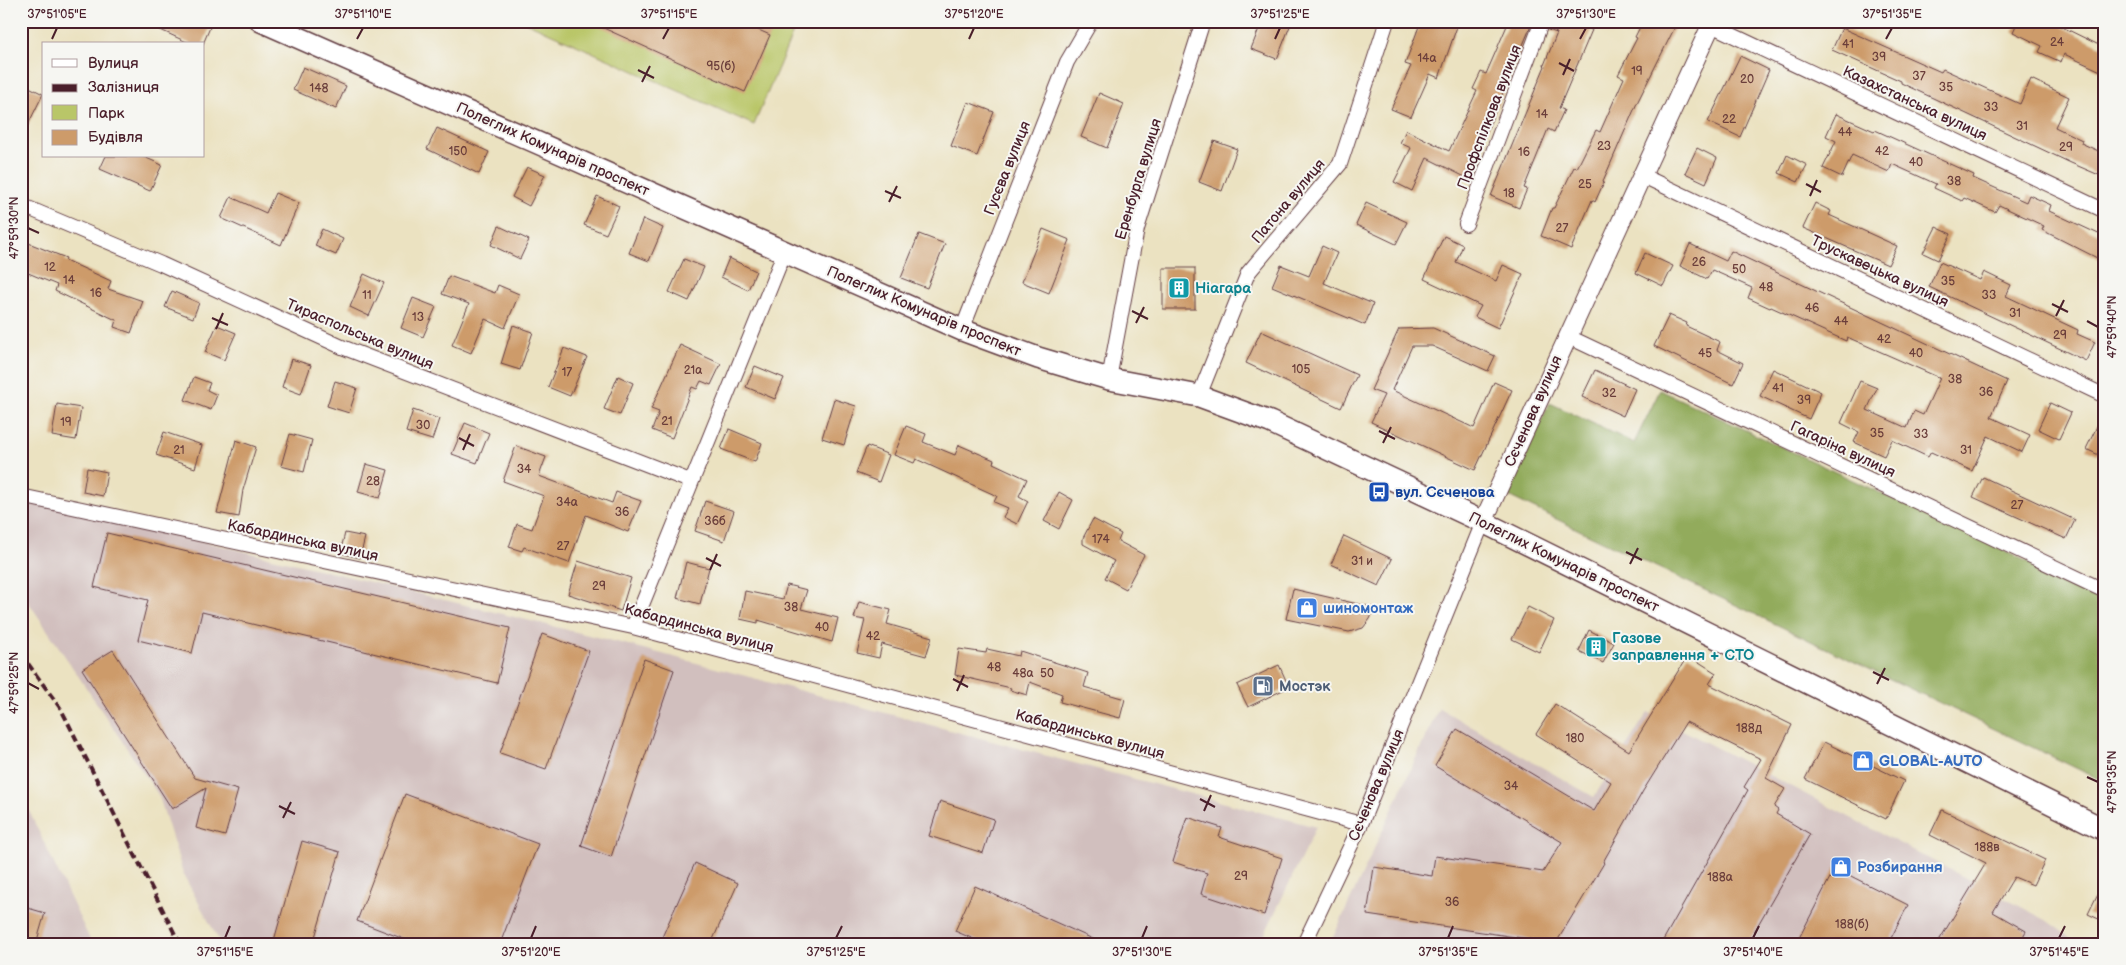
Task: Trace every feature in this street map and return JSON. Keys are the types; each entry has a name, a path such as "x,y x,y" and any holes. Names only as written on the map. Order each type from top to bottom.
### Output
{"main road":[{"name":"Полеглих Комунарів проспект","path":"261,21 962,330 1038,358 1109,379 1199,396 1270,422 1483,522 1944,752 2105,830"}],"street":[{"name":"Гусєва вулиця","path":"962,330 1067,62 1091,21"},
{"name":"Еренбурга вулиця","path":"1109,379 1137,229 1203,21"},
{"name":"Патона вулиця","path":"1199,396 1248,273 1340,164 1387,21"},
{"name":"Профспілкова вулиця","path":"1466,224 1542,21"},
{"name":"Сєченова вулиця","path":"1304,944 1361,824 1483,522 1712,23"},
{"name":"Казахстанська вулиця","path":"1712,23 2105,211"},
{"name":"Трускавецька вулиця","path":"1641,175 2105,396"},
{"name":"Тираспольська вулиця","path":"21,205 161,264 342,347 690,481"},
{"path":"633,627 690,481 785,251"},
{"name":"Гагаріна вулиця","path":"1567,336 2105,592"},
{"name":"Кабардинська вулиця","path":"21,496 633,627 1361,824"}],"shaded area":[{"path":"21,497 617,642 1316,827 1260,944 221,944 184,876 159,796 21,591"},
{"path":"1439,708 1594,797 1648,712 2046,920 2079,944 1330,944"},
{"path":"21,794 92,944 21,944"}],"green space":[{"path":"523,21 798,21 754,125"},
{"path":"1660,390 2105,598 2105,782 1504,494 1550,403 1634,443"}],"building":[{"path":"141,21 202,21 211,25 204,42 187,42"},
{"path":"588,21 757,21 754,28 770,35 745,92"},
{"path":"1262,21 1292,21 1277,59 1251,49"},
{"path":"1421,21 1459,21 1439,78 1430,74 1411,117 1391,109 1411,66 1405,64"},
{"path":"1509,21 1533,21 1467,178 1427,158 1412,191 1394,182 1411,148 1400,143 1406,130 1449,151 1477,91 1473,89 1481,72 1486,74"},
{"path":"1551,21 1570,21 1592,30 1559,108 1564,110 1554,132 1548,129 1524,188 1527,189 1519,208 1491,196 1557,33 1548,30"},
{"path":"1643,21 1668,21 1676,25 1637,103 1595,202 1592,200 1571,249 1541,236 1552,208 1554,208 1574,167 1577,168 1596,130 1600,132 1624,78 1618,75 1637,38 1635,37"},
{"path":"2018,21 2050,21 2105,48 2105,73 2064,54 2061,62 2039,52 2042,46 2013,32"},
{"path":"1842,28 1941,72 1943,69 2020,104 2031,79 2069,97 2055,127 2082,140 2081,143 2105,154 2105,162 2099,175 1832,50"},
{"path":"1740,56 1769,70 1740,137 1708,122"},
{"path":"303,67 346,86 336,109 293,90"},
{"path":"21,83 42,94 42,96 21,139"},
{"path":"1099,93 1124,104 1107,148 1081,137"},
{"path":"968,102 994,112 977,156 951,146"},
{"path":"1836,114 1974,175 1973,178 2026,202 2029,195 2051,205 2049,211 2105,237 2105,262 2042,230 2044,226 1999,205 1995,212 1964,198 1962,201 1934,188 1936,184 1892,164 1889,172 1852,155 1842,177 1823,168 1836,141 1826,136"},
{"path":"437,128 489,152 479,174 427,149"},
{"path":"1214,141 1237,149 1222,191 1199,182"},
{"path":"1697,148 1717,158 1706,183 1685,173"},
{"path":"1787,155 1807,165 1798,182 1779,173"},
{"path":"105,158 146,158 162,165 150,191 100,169"},
{"path":"527,167 545,175 529,206 512,197"},
{"path":"275,193 299,203 281,245 221,218 231,197 266,213"},
{"path":"597,196 619,206 606,234 584,225"},
{"path":"1366,203 1407,222 1396,244 1356,225"},
{"path":"1815,203 1831,211 1829,215 1897,246 1888,265 1803,228"},
{"path":"643,219 663,228 649,261 629,253"},
{"path":"499,226 529,240 520,259 491,245"},
{"path":"1936,227 1951,234 1938,260 1923,253"},
{"path":"322,229 343,239 336,255 315,246"},
{"path":"1043,229 1070,240 1049,293 1022,282"},
{"path":"919,234 945,244 927,288 901,278"},
{"path":"1444,236 1463,245 1456,262 1496,281 1503,265 1523,274 1498,328 1475,317 1481,306 1424,279"},
{"path":"21,240 66,258 65,260 111,281 108,289 143,301 131,333 114,327 116,320 55,291 57,285 21,270"},
{"path":"1690,244 1726,261 1731,251 2007,381 1991,417 2030,435 2022,452 1988,436 1972,471 1931,452 1928,457 1892,440 1884,456 1854,442 1859,432 1841,423 1860,381 1877,388 1867,410 1907,428 1914,411 1923,415 1940,378 1847,337 1846,341 1748,298 1752,288 1712,270 1707,279 1680,266"},
{"path":"1322,246 1337,253 1324,283 1373,304 1365,325 1272,286 1281,265 1309,276"},
{"path":"1645,253 1673,266 1663,286 1636,273"},
{"path":"729,258 756,271 748,290 721,277"},
{"path":"684,259 704,267 689,301 669,292"},
{"path":"1940,262 1980,280 1984,272 2011,285 2006,296 2078,330 2077,334 2095,342 2086,361 1929,287"},
{"name":"Ніагара","path":"1163,268 1195,268 1195,309 1163,309"},
{"path":"364,274 384,283 369,316 350,307"},
{"path":"449,276 495,293 498,285 519,294 505,328 485,319 471,353 452,345 469,304 442,294"},
{"path":"172,291 199,303 193,318 165,307"},
{"path":"413,298 436,307 423,337 401,328"},
{"path":"1669,315 1687,323 1686,326 1720,342 1717,350 1743,363 1733,384 1654,346"},
{"path":"217,325 236,333 224,360 205,352"},
{"path":"513,325 533,332 520,370 501,364"},
{"path":"1433,328 1495,356 1488,371 1432,346 1412,346 1392,390 1474,428 1494,382 1512,390 1475,470 1371,422 1384,395 1371,390 1399,329"},
{"path":"1261,331 1357,375 1341,408 1246,363"},
{"path":"680,345 721,364 711,385 701,381 697,389 692,387 672,438 652,430 659,412 651,409"},
{"path":"564,348 587,357 570,396 548,387"},
{"path":"291,359 311,365 301,394 282,387"},
{"path":"755,366 784,378 775,399 746,387"},
{"path":"1773,369 1821,392 1809,419 1760,396"},
{"path":"1595,370 1635,389 1623,416 1582,397"},
{"path":"618,376 633,383 620,415 604,409"},
{"path":"194,377 210,383 207,390 217,395 211,410 185,400"},
{"path":"335,381 357,388 349,413 327,406"},
{"path":"834,399 856,406 844,445 822,438"},
{"path":"2050,403 2071,413 2059,439 2038,429"},
{"path":"57,404 81,408 76,440 52,436"},
{"path":"413,410 439,419 432,440 406,432"},
{"path":"2105,410 2105,458 2086,449"},
{"path":"465,423 489,433 477,463 452,454"},
{"path":"906,426 926,434 923,442 955,455 959,445 994,460 993,463 1027,479 1019,496 1028,501 1017,524 1003,517 1008,508 994,502 997,496 916,459 914,463 894,455"},
{"path":"729,429 762,443 755,462 721,449"},
{"path":"164,432 202,445 195,468 156,455"},
{"path":"290,434 312,440 304,472 281,466"},
{"path":"236,440 256,447 243,490 239,517 217,513"},
{"path":"516,446 546,457 539,476 612,503 616,492 641,501 628,532 586,515 569,563 524,547 522,551 509,547 517,524 532,529 544,496 503,481"},
{"path":"867,446 889,455 879,482 856,473"},
{"path":"366,464 388,470 380,498 358,492"},
{"path":"87,468 107,472 103,496 83,492"},
{"path":"1983,477 2075,520 2066,539 1973,497"},
{"path":"1059,492 1073,500 1059,529 1044,521"},
{"path":"705,501 734,511 724,541 695,531"},
{"path":"1093,519 1121,534 1118,541 1144,555 1126,589 1105,578 1114,561 1083,544 1083,538"},
{"path":"107,533 510,628 497,683 202,612 192,653 138,640 148,600 94,587"},
{"path":"345,533 365,537 360,558 340,553"},
{"path":"1344,536 1392,559 1379,586 1331,564"},
{"path":"578,561 631,578 621,611 568,594"},
{"path":"686,562 709,568 700,604 677,598"},
{"path":"787,585 807,590 801,609 838,618 832,642 758,620 758,623 740,619 745,591 783,599"},
{"path":"1293,589 1375,608 1363,628 1349,632 1286,619"},
{"path":"859,602 891,610 887,624 932,637 926,656 882,644 879,658 857,653 865,620 854,618"},
{"path":"1528,607 1554,620 1539,652 1512,639"},
{"name":"Газове заправлення + СТО","path":"1589,630 1614,643 1603,663 1579,651"},
{"path":"542,634 589,651 546,769 500,753"},
{"path":"959,649 986,653 987,649 1019,656 1020,651 1088,673 1084,687 1125,699 1120,718 1060,702 1062,694 1030,682 1027,695 1010,690 1011,688 955,675"},
{"path":"113,650 195,778 238,790 225,836 196,828 206,788 172,809 82,669"},
{"path":"1688,655 1716,673 1709,684 1792,725 1766,778 1785,789 1774,807 1778,810 1776,814 1810,834 1747,944 1661,944 1748,790 1744,787 1761,759 1686,722 1643,791 1604,863 1556,943 1367,915 1374,867 1432,876 1435,856 1543,872 1562,842 1435,766 1457,729 1594,811 1611,782 1536,734 1555,704 1629,751"},
{"path":"644,659 674,670 611,857 581,846"},
{"name":"Мостэк","path":"1279,665 1289,687 1248,707 1237,685"},
{"path":"1824,742 1904,781 1886,819 1805,779"},
{"path":"405,794 538,844 500,944 417,944 357,921"},
{"path":"940,801 994,819 983,853 929,836"},
{"path":"1942,810 2045,860 2033,885 2014,877 1993,912 2026,931 2019,944 1937,944 1986,863 1930,835"},
{"path":"1187,817 1222,828 1219,837 1282,858 1264,915 1201,894 1207,873 1173,862"},
{"path":"302,841 340,852 313,944 273,944"},
{"path":"695,863 738,883 711,944 659,944"},
{"path":"1835,868 1908,905 1888,944 1796,944"},
{"path":"2105,879 2105,922 2088,914"},
{"path":"975,886 1104,944 985,944 955,931"},
{"path":"21,906 45,913 36,944 21,944"}],"railway":[{"path":"21,654 61,709 180,944"}],"place":[{"name":"Ніагара","path":"1179,288"},
{"name":"вул. Сєченова","path":"1379,492"},
{"name":"шиномонтаж","path":"1307,608"},
{"name":"Газове заправлення + СТО","path":"1596,647"},
{"name":"Мостэк","path":"1263,686"},
{"name":"GLOBAL-AUTO","path":"1863,761"},
{"name":"Розбирання","path":"1841,867"}]}
